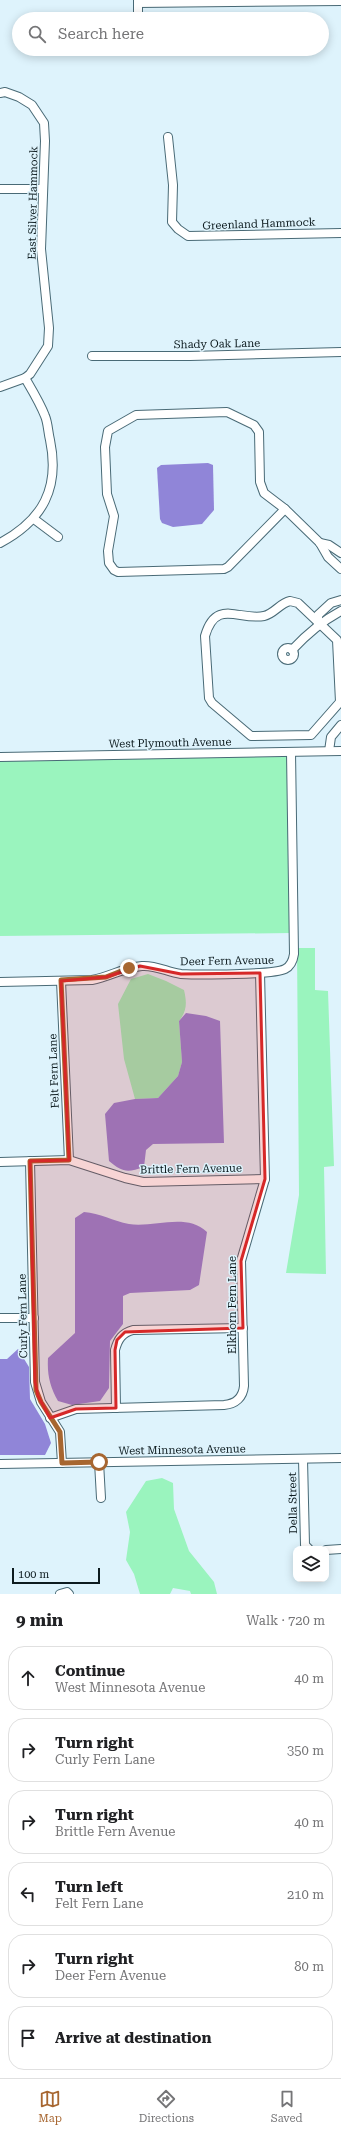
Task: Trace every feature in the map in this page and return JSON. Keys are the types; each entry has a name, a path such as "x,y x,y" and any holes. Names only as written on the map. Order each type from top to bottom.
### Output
{"street":[{"path":"138,2 341,1"},
{"name":"East Silver Hammock","path":"0,93 19,97 32,105 44,123 45,142 41,249 48,328 48,346 30,374 25,378"},
{"name":"Greenland Hammock","path":"168,137 172,179 172,222 178,229 188,236 341,233"},
{"path":"0,189 43,189"},
{"name":"Shady Oak Lane","path":"92,356 190,356 341,352"},
{"path":"0,387 25,378 45,417 53,456 51,484 44,505 34,518 15,535 0,543"},
{"path":"285,509 228,567 224,569 118,572 114,570 109,563 108,551 114,516 107,494 104,446 108,431 136,415 227,412 254,425 259,432 260,482 264,493 285,509 320,543 328,557 340,566"},
{"path":"34,518 58,537"},
{"path":"320,543 334,547 341,553"},
{"path":"294,601 318,624 335,637 338,643 340,702 311,735 252,736 212,703 209,698 205,636 210,626 218,616 231,612 244,616 263,616 284,603 294,601"},
{"path":"292,650 318,624 326,622 340,612 338,601 318,615 318,624"},
{"path":"329,751 331,737 341,725"},
{"name":"West Plymouth Avenue","path":"0,757 341,751"},
{"name":"Deer Fern Avenue","path":"0,982 106,977 129,968 145,966 160,967 181,974 260,973 284,970 290,965 294,954 291,752"},
{"name":"Elkhorn Fern Lane","path":"50,1418 76,1409 224,1406 236,1402 244,1390 241,1261 265,1179 260,973"},
{"name":"Felt Fern Lane","path":"61,980 69,1160"},
{"name":"Brittle Fern Avenue","path":"0,1162 69,1160 143,1182 265,1179"},
{"name":"Curly Fern Lane","path":"30,1161 36,1390 50,1418 60,1432 62,1463"},
{"path":"0,1318 34,1318"},
{"path":"116,1408 115,1350 117,1340 125,1332 133,1330 243,1328"},
{"name":"West Minnesota Avenue","path":"0,1464 341,1458"},
{"name":"Della Street","path":"304,1459 307,1546"},
{"path":"99,1462 101,1498"},
{"path":"329,1550 341,1549"},
{"path":"60,1594 66,1592 69,1594"}],"highlighted area":[{"path":"140,966 181,974 260,973 265,1179 241,1261 243,1328 125,1332 117,1340 115,1350 116,1408 76,1409 50,1418 38,1396 35,1382 30,1161 69,1160 61,981 106,977"}],"green space":[{"path":"288,755 291,933 0,936 0,761"},
{"path":"297,948 315,948 315,990 328,991 334,1166 324,1167 326,1274 286,1273 299,1195"},
{"path":"148,974 184,990 186,1007 184,1014 179,1021 182,1062 178,1076 158,1098 135,1099 124,1059 118,1004 131,979"},
{"path":"162,1478 173,1483 174,1509 189,1551 214,1582 217,1594 191,1594 190,1591 173,1588 170,1594 140,1594 134,1574 126,1560 130,1532 126,1512 146,1481"}],"shaded area":[{"path":"208,463 213,465 214,510 202,524 173,527 162,523 160,519 157,468 161,465"},
{"path":"186,1013 206,1016 220,1021 224,1143 153,1144 146,1150 144,1167 129,1171 121,1169 109,1161 105,1114 114,1103 135,1099 158,1098 178,1076 182,1062 179,1021"},
{"path":"84,1212 129,1224 139,1225 170,1222 189,1223 199,1226 207,1232 199,1285 190,1290 130,1293 123,1296 123,1324 110,1341 109,1388 100,1401 72,1405 58,1401 55,1396 51,1386 48,1370 48,1358 75,1333 75,1218"},
{"path":"18,1349 29,1367 30,1399 45,1424 51,1443 45,1455 0,1455 0,1359 7,1359"}],"route":[{"path":"99,1462 62,1463 60,1432 41,1402 36,1390 30,1161 69,1160 61,980 92,980 106,977 129,968"}]}
